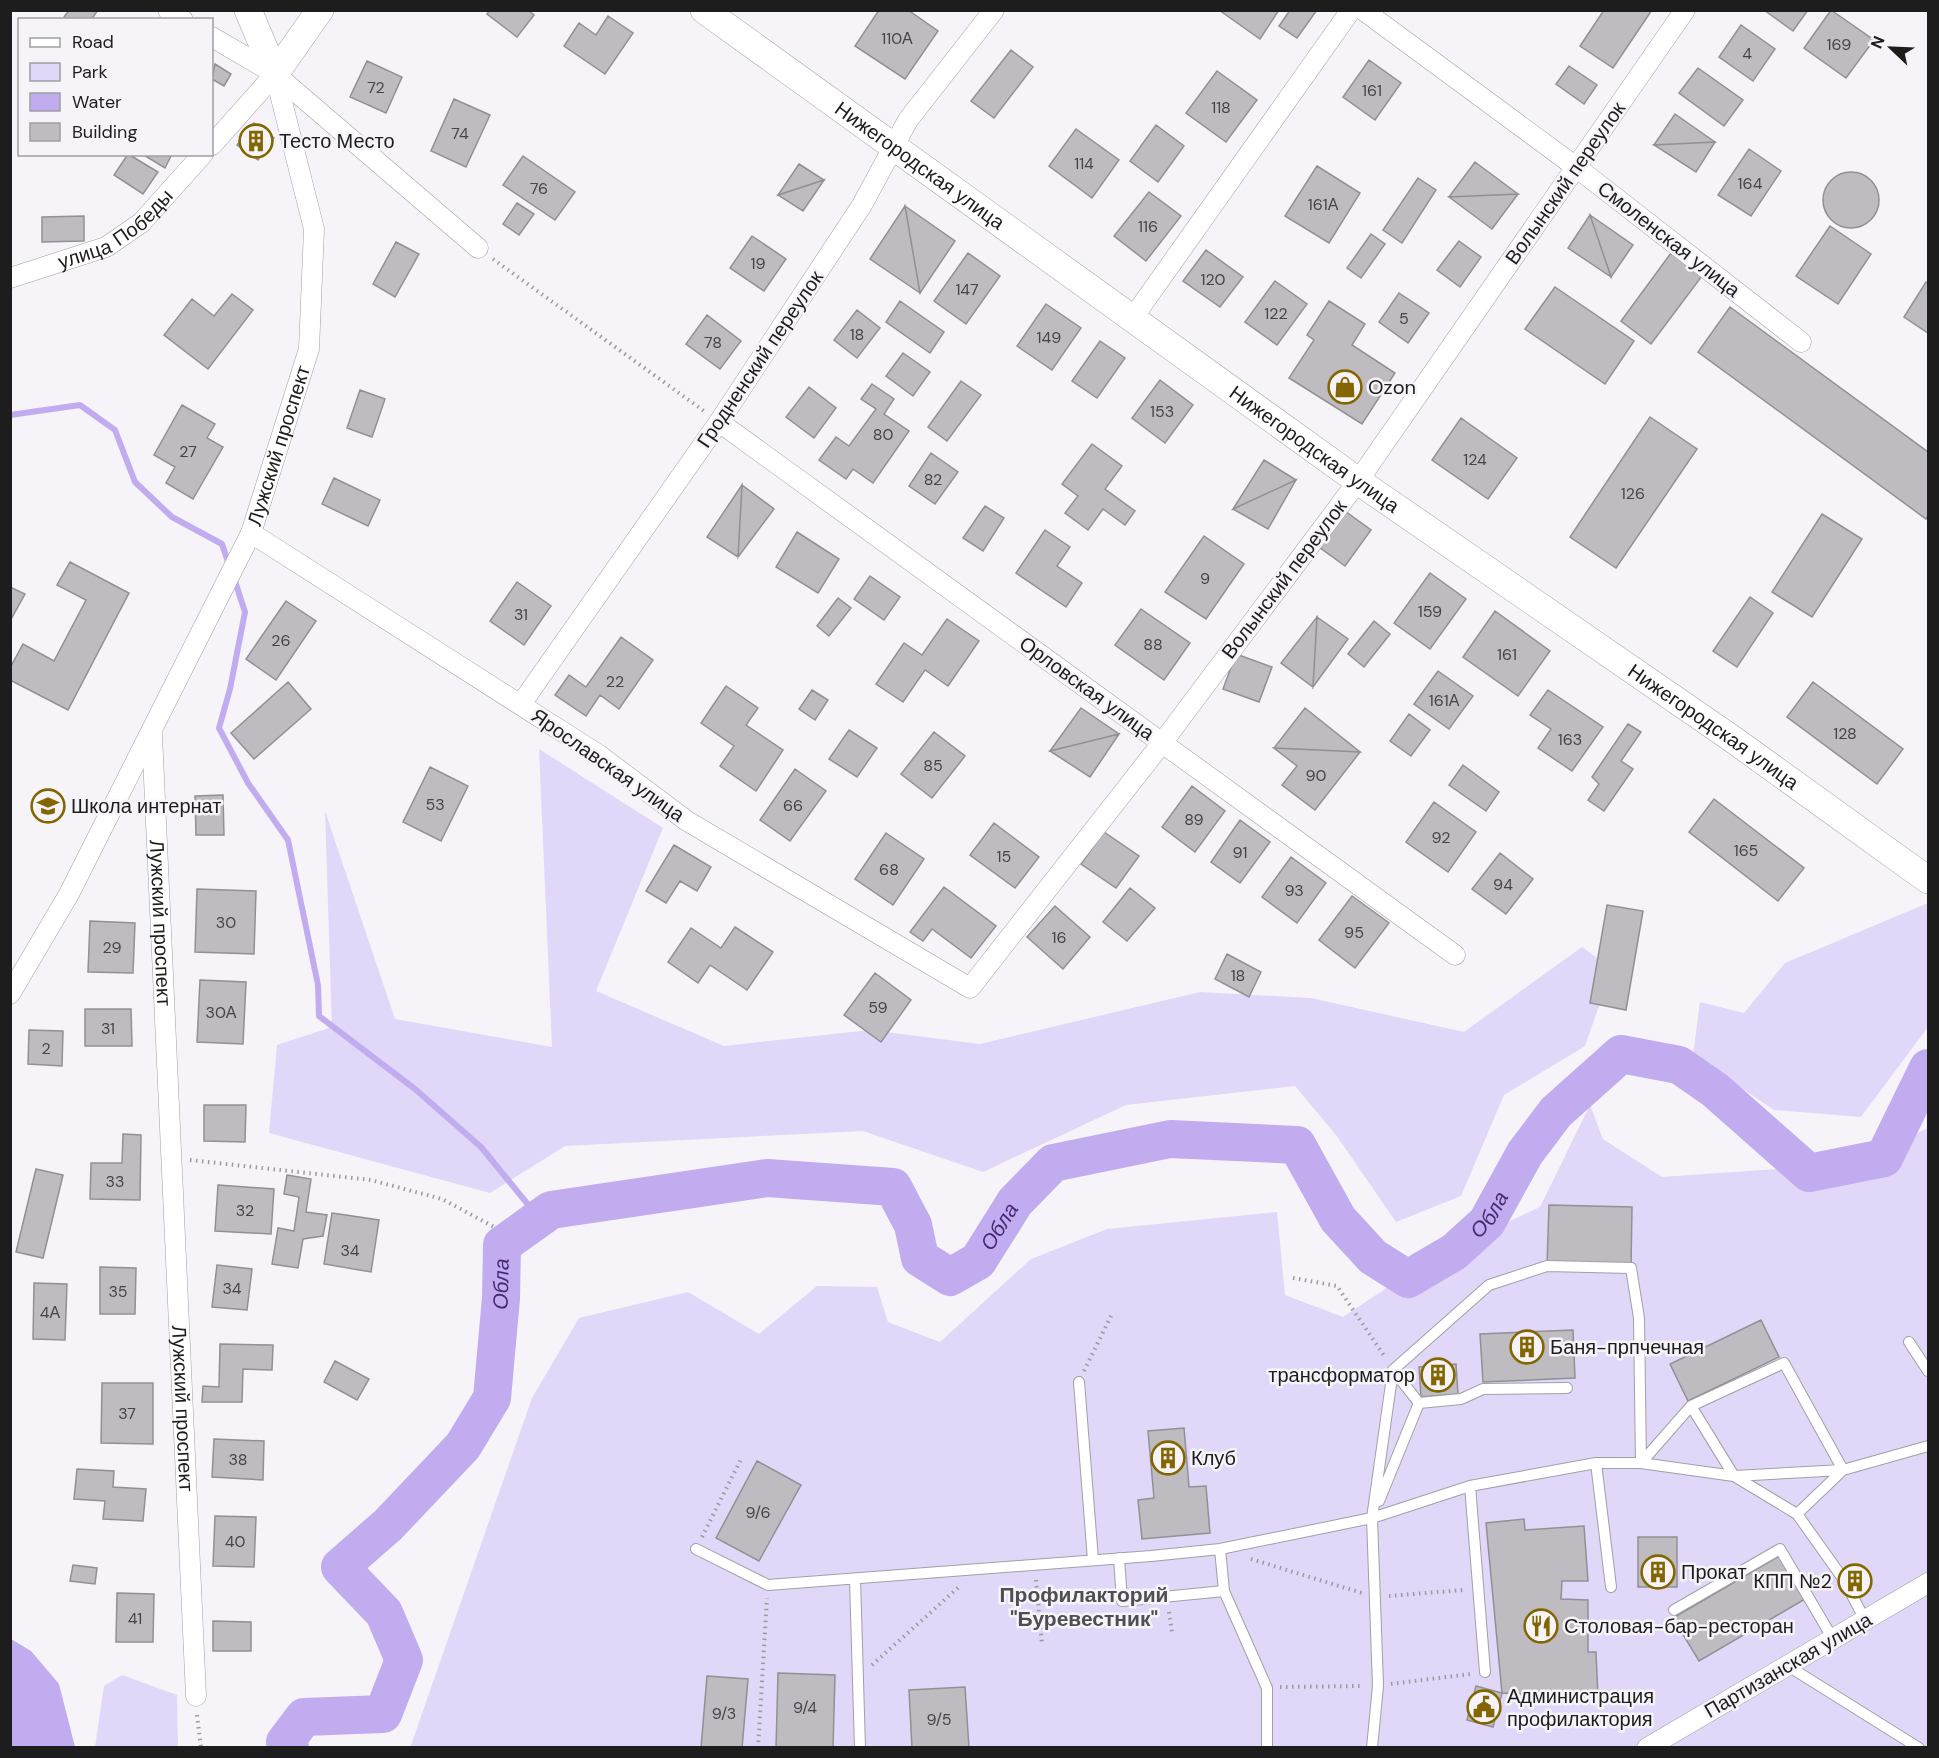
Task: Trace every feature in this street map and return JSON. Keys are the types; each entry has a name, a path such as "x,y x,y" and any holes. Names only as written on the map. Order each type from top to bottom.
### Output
{"street":[{"name":"Лужский проспект","path":"196,1696 152,732 251,533 309,349 314,229 275,74 248,10"},
{"path":"213,144 275,74 320,10"},
{"name":"Нижегородская улица","path":"704,10 1358,481 1722,731 1929,880"},
{"name":"Гродненский переулок","path":"521,704 719,422 862,205 908,120 993,10"},
{"path":"1132,319 1351,10"},
{"name":"Смоленская улица","path":"1363,10 1576,167 1801,342"},
{"name":"Волынский переулок","path":"970,988 1162,743 1358,481 1684,10"},
{"path":"213,37 275,74 478,248"},
{"name":"улица Победы","path":"10,278 106,247 141,223 201,156"},
{"name":"Орловская улица","path":"719,422 1455,955"},
{"name":"Ярославская улица","path":"251,533 599,755 687,821 970,988"},
{"path":"10,994 69,894 152,732"},
{"name":"Партизанская улица","path":"1647,1748 1929,1583"}],"lane":[{"path":"1372,1748 1378,1686 1372,1518 1393,1370 1490,1286 1548,1266 1631,1268 1639,1318 1641,1463"},
{"path":"1909,1342 1929,1371"},
{"path":"1641,1463 1691,1406 1784,1363 1843,1470"},
{"path":"1393,1370 1419,1403"},
{"path":"1079,1382 1093,1560"},
{"path":"1419,1403 1461,1399 1483,1389 1568,1388"},
{"path":"1372,1518 1419,1403"},
{"path":"1691,1406 1734,1476 1797,1514 1844,1580 1865,1620"},
{"path":"696,1548 768,1585 1119,1558 1220,1549 1372,1518 1470,1486 1596,1463 1641,1463 1734,1476 1843,1470 1929,1446"},
{"path":"1596,1463 1611,1587"},
{"path":"1797,1514 1843,1470"},
{"path":"1470,1486 1485,1672"},
{"path":"1220,1549 1224,1591 1267,1688 1267,1748"},
{"path":"1674,1610 1780,1549 1833,1639"},
{"path":"1119,1558 1122,1601 1224,1591"},
{"path":"855,1579 860,1748"},
{"path":"1788,1666 1919,1748"}],"path":[{"path":"478,248 719,422"},
{"path":"171,1158 371,1180 442,1199 496,1228"},
{"path":"1293,1278 1337,1286 1393,1370"},
{"path":"1079,1382 1113,1312"},
{"path":"696,1548 742,1457"},
{"path":"1220,1549 1374,1597 1478,1589"},
{"path":"1034,1565 1042,1644"},
{"path":"858,1678 978,1569"},
{"path":"758,1748 768,1585"},
{"path":"1267,1688 1378,1686 1485,1672"},
{"path":"196,1696 201,1748"}],"green space":[{"path":"539,749 663,828 596,991 724,1046 870,1030 980,1044 1200,992 1311,998 1464,1032 1582,947 1612,969 1585,1046 1504,1095 1461,1196 1396,1222 1336,1135 1295,1086 1126,1105 983,1172 863,1131 565,1146 490,1193 269,1133 277,1045 332,1027 325,811 395,1019 552,1047"},
{"path":"1928,903 1928,1027 1861,1117 1774,1110 1693,1055 1700,1002 1744,1013 1785,963"},
{"path":"1590,1105 1603,1139 1662,1177 1848,1164 1928,1128 1928,1747 410,1748 532,1398 579,1318 688,1292 759,1334 817,1286 877,1287 888,1322 940,1342 1031,1259 1107,1229 1277,1212 1285,1295 1343,1317 1433,1257 1540,1207"},
{"path":"122,1675 177,1695 178,1747 95,1747 104,1686"}],"water":[{"path":"11,1639 31,1651 59,1684 75,1747 11,1747"}],"building":[{"path":"69,10 98,10 92,18 64,17"},
{"path":"490,10 528,10 534,15 517,37 487,14"},
{"path":"879,10 908,10 938,31 905,79 855,46"},
{"path":"1219,10 1279,10 1260,39"},
{"path":"1290,10 1317,10 1297,38 1279,26"},
{"path":"1604,10 1652,10 1613,68 1580,46"},
{"path":"1764,10 1808,10 1793,31"},
{"path":"1831,10 1874,40 1846,78 1804,48"},
{"path":"608,16 633,33 605,74 564,46 579,23 596,35"},
{"path":"1741,25 1775,49 1753,81 1719,57"},
{"path":"1011,50 1033,67 994,118 971,101"},
{"path":"1369,60 1401,83 1375,120 1343,97"},
{"path":"367,61 402,77 386,113 350,97"},
{"path":"215,64 231,74 224,86 213,80"},
{"path":"1569,66 1597,85 1584,104 1556,84"},
{"path":"1698,68 1743,100 1724,126 1679,93"},
{"path":"1217,71 1257,100 1226,142 1186,113"},
{"path":"454,99 490,115 466,167 431,151"},
{"path":"1675,114 1715,142 1654,145"},
{"name":"Тесто Место","path":"254,123 274,138 258,160 237,145"},
{"path":"1156,125 1184,146 1158,182 1130,161"},
{"path":"1076,129 1119,160 1092,198 1049,166"},
{"path":"1715,142 1696,172 1654,145"},
{"path":"1749,149 1781,171 1751,216 1718,195"},
{"path":"127,156 131,156 158,172 143,194 114,175"},
{"path":"145,156 171,156 165,168"},
{"path":"523,156 575,192 555,220 503,185"},
{"path":"1475,162 1518,194 1449,197"},
{"path":"799,164 824,180 778,195"},
{"path":"1317,166 1360,193 1329,243 1285,216"},
{"path":"1851,172 1862,174 1871,180 1877,189 1879,200 1877,211 1871,220 1862,226 1851,228 1840,226 1831,220 1825,211 1823,200 1825,189 1831,180 1840,174"},
{"path":"1418,178 1436,190 1402,243 1383,230"},
{"path":"824,180 803,211 778,195"},
{"path":"1149,192 1181,216 1146,261 1114,236"},
{"path":"1518,194 1492,229 1449,197"},
{"path":"517,203 534,214 519,235 503,224"},
{"path":"905,206 920,293 870,259"},
{"path":"905,206 955,241 920,293"},
{"path":"1590,215 1611,277 1568,248"},
{"path":"1590,215 1633,245 1611,277"},
{"path":"84,216 84,241 42,242 42,217"},
{"path":"1830,226 1871,254 1838,304 1796,276"},
{"path":"1371,234 1385,244 1361,278 1347,268"},
{"path":"752,236 786,259 764,291 730,268"},
{"path":"1459,241 1481,257 1460,287 1437,270"},
{"path":"396,242 419,254 395,297 373,284"},
{"path":"1206,250 1243,277 1220,307 1183,281"},
{"path":"968,253 1000,276 966,324 934,301"},
{"path":"1671,253 1702,276 1651,344 1621,321"},
{"path":"1275,281 1307,304 1277,345 1245,322"},
{"path":"1926,282 1928,284 1928,333 1904,317"},
{"path":"1555,287 1634,341 1605,384 1525,329"},
{"path":"1399,293 1429,313 1408,343 1379,322"},
{"path":"232,294 253,310 208,369 164,335 192,299 214,316"},
{"path":"900,301 944,332 930,353 886,322"},
{"path":"1329,301 1365,324 1352,345 1395,373 1362,424 1289,378 1314,340 1307,335"},
{"path":"1046,304 1081,328 1052,370 1017,346"},
{"path":"1730,307 1928,452 1928,515 1926,519 1698,352"},
{"path":"857,310 880,328 857,358 834,340"},
{"path":"707,315 741,341 720,369 686,344"},
{"path":"1100,341 1125,358 1097,398 1072,381"},
{"path":"903,353 930,372 913,396 886,376"},
{"path":"1160,380 1193,405 1165,443 1132,418"},
{"path":"961,381 981,395 947,441 928,427"},
{"path":"872,384 894,399 884,414 909,431 873,483 853,469 846,479 819,460 836,437 849,446 876,409 861,399"},
{"path":"809,387 836,408 814,438 786,417"},
{"path":"360,390 385,399 372,437 347,428"},
{"path":"182,405 215,424 207,438 223,447 193,499 166,483 175,467 154,455"},
{"path":"1650,417 1697,449 1616,568 1570,537"},
{"path":"1461,418 1517,458 1488,499 1432,460"},
{"path":"1092,444 1122,466 1105,489 1135,511 1125,525 1103,509 1088,530 1065,513 1078,496 1062,484"},
{"path":"931,453 958,472 935,504 909,486"},
{"path":"1264,460 1296,480 1233,509"},
{"path":"334,478 380,500 368,526 322,504"},
{"path":"1296,480 1268,529 1233,509"},
{"path":"742,485 774,509 738,557"},
{"path":"742,485 738,557 707,537"},
{"path":"985,506 1004,518 983,551 963,538"},
{"path":"1345,511 1371,530 1345,566 1319,547"},
{"path":"1822,514 1862,539 1812,617 1772,592"},
{"path":"1045,530 1070,547 1057,566 1082,583 1066,607 1016,573"},
{"path":"797,532 839,559 818,593 776,567"},
{"path":"1204,536 1244,564 1206,619 1165,592"},
{"path":"70,562 129,593 68,710 10,680 10,668 23,644 54,661 86,600 57,585"},
{"path":"1430,573 1466,599 1430,649 1394,623"},
{"path":"870,576 900,597 884,620 854,599"},
{"path":"517,582 551,606 524,645 490,621"},
{"path":"10,587 25,594 10,621"},
{"path":"1750,597 1773,613 1737,667 1713,651"},
{"path":"838,598 851,608 829,636 817,626"},
{"path":"286,601 316,621 276,680 246,659"},
{"path":"1141,609 1190,643 1164,680 1115,645"},
{"path":"1495,611 1550,651 1518,696 1463,657"},
{"path":"1317,617 1348,639 1313,687"},
{"path":"1317,617 1313,687 1281,663"},
{"path":"947,619 979,641 948,686 925,670 903,702 876,684 904,643 922,655"},
{"path":"1374,621 1390,634 1364,667 1348,654"},
{"path":"621,637 653,660 619,709 600,695 586,716 555,695 569,675 586,687"},
{"path":"1236,654 1272,667 1259,702 1223,689"},
{"path":"1438,671 1473,696 1449,729 1414,704"},
{"path":"288,682 311,709 254,759 231,733"},
{"path":"1813,682 1903,749 1877,784 1787,717"},
{"path":"726,686 758,708 746,725 783,750 756,791 720,766 734,746 701,723"},
{"path":"812,690 828,700 815,720 799,709"},
{"path":"1548,690 1603,727 1572,771 1538,748 1551,729 1530,715"},
{"path":"1081,708 1119,734 1050,751"},
{"path":"1305,708 1360,752 1274,748"},
{"path":"1409,714 1430,730 1411,756 1390,741"},
{"path":"1628,724 1641,732 1621,761 1633,769 1604,811 1588,800 1599,784 1592,777"},
{"path":"849,730 877,748 857,777 829,759"},
{"path":"934,732 965,756 932,798 901,774"},
{"path":"1119,734 1090,777 1050,751"},
{"path":"1274,748 1360,752 1315,810 1282,785 1297,766"},
{"path":"1463,765 1499,792 1486,811 1449,785"},
{"path":"430,767 468,786 441,841 403,822"},
{"path":"795,769 826,791 790,841 760,820"},
{"path":"1192,786 1225,811 1195,852 1162,827"},
{"path":"223,795 224,835 196,835 195,796"},
{"path":"1714,799 1804,868 1778,901 1689,832"},
{"path":"1434,802 1476,832 1448,872 1406,842"},
{"path":"1240,820 1270,842 1240,883 1211,862"},
{"path":"994,823 1039,857 1015,888 970,855"},
{"path":"1104,832 1139,856 1116,888 1081,864"},
{"path":"886,833 924,859 893,905 855,879"},
{"path":"674,845 711,867 697,891 680,881 666,903 646,891"},
{"path":"1500,853 1533,879 1506,914 1472,889"},
{"path":"1291,857 1326,883 1297,923 1262,897"},
{"path":"944,887 996,926 971,958 932,929 923,941 910,932"},
{"path":"1130,888 1155,908 1127,941 1103,922"},
{"path":"197,889 256,891 254,954 195,952"},
{"path":"1352,896 1389,923 1355,968 1319,940"},
{"path":"1607,905 1643,911 1626,1010 1590,1003"},
{"path":"1055,906 1090,937 1063,969 1027,937"},
{"path":"90,921 135,923 133,973 88,972"},
{"path":"735,927 773,952 747,990 710,965 698,983 668,962 691,928 721,948"},
{"path":"1227,954 1261,972 1249,997 1215,979"},
{"path":"875,973 911,1000 881,1042 844,1015"},
{"path":"200,980 246,982 243,1044 197,1042"},
{"path":"85,1009 131,1009 132,1046 85,1046"},
{"path":"29,1030 63,1031 62,1066 28,1064"},
{"path":"204,1105 246,1105 245,1142 204,1141"},
{"path":"123,1134 141,1135 140,1200 90,1199 91,1163 122,1163"},
{"path":"36,1169 63,1175 43,1258 16,1252"},
{"path":"287,1175 311,1179 306,1212 327,1215 323,1236 303,1239 298,1268 272,1264 278,1228 294,1231 299,1197 284,1194"},
{"path":"218,1185 274,1189 271,1234 215,1231"},
{"path":"1549,1205 1632,1207 1631,1268 1547,1266"},
{"path":"332,1213 379,1220 371,1272 324,1264"},
{"path":"217,1265 252,1269 247,1310 212,1307"},
{"path":"100,1267 136,1268 135,1314 100,1314"},
{"path":"34,1283 67,1284 65,1340 33,1339"},
{"path":"1761,1320 1779,1357 1688,1401 1670,1364"},
{"name":"Баня-прпчечная","path":"1573,1330 1575,1378 1483,1382 1480,1334"},
{"path":"220,1344 273,1345 272,1370 243,1369 242,1402 202,1402 203,1386 219,1387"},
{"path":"335,1361 369,1379 357,1400 324,1382"},
{"name":"трансформатор","path":"1456,1364 1458,1394 1421,1397 1419,1367"},
{"path":"102,1383 153,1383 153,1444 101,1443"},
{"name":"Клуб","path":"1184,1428 1189,1487 1206,1486 1210,1533 1142,1539 1138,1500 1154,1498 1148,1431"},
{"path":"214,1439 264,1441 263,1480 212,1477"},
{"path":"757,1461 801,1485 759,1561 716,1538"},
{"path":"77,1469 114,1471 113,1487 146,1489 143,1521 103,1519 105,1501 74,1499"},
{"path":"215,1516 256,1517 254,1567 213,1566"},
{"name":"Столовая-бар-ресторан","path":"1524,1519 1525,1530 1584,1526 1588,1581 1562,1581 1561,1599 1588,1600 1588,1652 1596,1652 1598,1697 1502,1693 1486,1523"},
{"name":"Прокат","path":"1638,1537 1677,1537 1677,1587 1638,1587"},
{"path":"1779,1556 1805,1599 1699,1661 1673,1618"},
{"path":"73,1565 97,1568 95,1584 70,1581"},
{"name":"КПП №2","path":"1861,1571 1866,1581 1848,1590 1844,1580"},
{"path":"117,1593 154,1594 153,1642 116,1642"},
{"path":"213,1621 251,1622 251,1651 213,1651"},
{"path":"778,1673 835,1675 833,1748 776,1748"},
{"path":"707,1676 748,1679 742,1748 701,1748"},
{"name":"Администрация профилактория","path":"1476,1686 1502,1693 1493,1727 1467,1720"},
{"path":"965,1687 969,1748 912,1748 909,1690"}],"waterway":[{"path":"10,415 80,405 115,430 135,482 172,517 222,544 229,565"},
{"path":"234,578 245,612 230,689 219,728 248,783 288,840 318,985 319,1016 415,1089 481,1147 539,1218"},
{"name":"Обла","path":"290,1748 285,1742 304,1717 383,1714 404,1660 384,1613 340,1567 388,1525 463,1446 492,1398 501,1298 502,1245 551,1210 767,1178 893,1187 913,1225 920,1258 950,1277 978,1261 1015,1202 1053,1163 1170,1139 1297,1145 1338,1219 1373,1257 1408,1279 1454,1252 1487,1222 1525,1153 1556,1112 1621,1054 1679,1065 1715,1090 1809,1173 1884,1158 1928,1068"}],"place":[{"name":"Тесто Место","path":"256,141"},
{"name":"Ozon","path":"1345,387"},
{"name":"Школа интернат","path":"48,806"},
{"name":"Баня-прпчечная","path":"1527,1347"},
{"name":"трансформатор","path":"1438,1375"},
{"name":"Клуб","path":"1168,1458"},
{"name":"Прокат","path":"1658,1572"},
{"name":"КПП №2","path":"1855,1581"},
{"name":"Столовая-бар-ресторан","path":"1541,1626"},
{"name":"Администрация профилактория","path":"1484,1707"}],"district":[{"name":"Профилакторий \"Буревестник\"","path":"1084,1607"}]}
